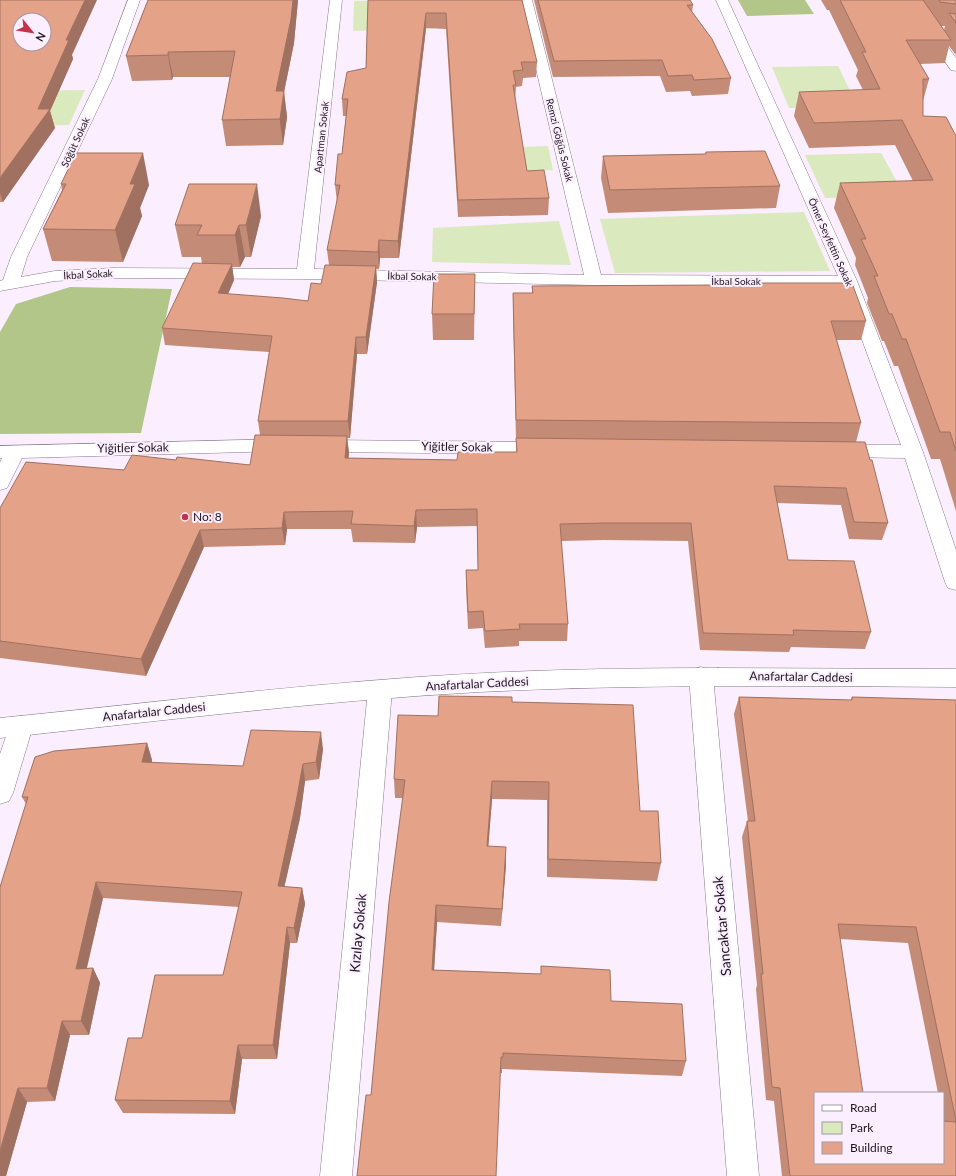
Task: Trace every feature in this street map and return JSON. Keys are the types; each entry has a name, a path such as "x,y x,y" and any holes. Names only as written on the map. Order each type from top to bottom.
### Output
{"street":[{"name":"Söğüt Sokak","path":"6,285 105,79 134,0"},
{"name":"Apartman Sokak","path":"305,274 336,0"},
{"name":"Remzi Göğüs Sokak","path":"526,0 594,280"},
{"name":"Ömer Seyfettin Sokak","path":"722,0 849,281 913,452 956,582"},
{"path":"908,0 937,31 956,67"},
{"name":"İkbal Sokak","path":"6,285 55,276 113,273 305,274 594,280 849,281"},
{"name":"Yiğitler Sokak","path":"7,452 263,445 564,448"},
{"path":"818,451 913,452"},
{"path":"0,484 7,452"},
{"name":"Anafartalar Caddesi","path":"10,727 380,690 479,683 701,676 956,678"},
{"name":"Sancaktar Sokak","path":"701,676 743,1176"},
{"name":"Kızılay Sokak","path":"336,1176 380,690"},
{"path":"0,793 10,727"}],"green space":[{"path":"432,0 433,29 353,31 354,1"},
{"path":"738,0 805,0 814,14 747,16"},
{"path":"838,66 858,107 789,108 772,67"},
{"path":"85,90 69,125 0,126 0,91"},
{"path":"548,146 553,170 468,174 464,149"},
{"path":"881,153 905,196 825,198 805,155"},
{"path":"804,212 830,271 615,273 600,219"},
{"path":"559,221 571,265 432,262 433,228"},
{"path":"70,287 172,289 141,433 0,434 0,332 16,304"}],"building":[{"path":"0,0 85,0 66,40 69,40 38,109 50,109 0,178"},
{"path":"148,0 293,0 291,19 276,91 284,91 280,119 222,120 235,51 168,52 168,55 126,56"},
{"path":"368,0 522,0 537,62 521,62 523,70 513,71 516,85 513,85 527,171 544,170 549,198 458,200 446,13 426,13 398,241 379,240 378,252 327,250 340,185 335,185 338,154 342,154 348,99 342,99 347,72 366,68"},
{"path":"538,0 690,0 693,5 687,5 712,39 731,78 694,80 692,75 668,76 662,60 554,61"},
{"path":"840,0 923,0 951,40 906,40 929,79 923,79 923,116 946,117 956,136 956,451 950,432 940,432 906,339 902,339 892,314 889,314 874,276 878,276 861,239 866,239 840,183 933,180 902,120 814,123 799,92 880,89 862,52 866,52"},
{"path":"939,0 956,0 956,4 940,2"},
{"path":"949,13 956,14 956,23"},
{"path":"765,151 780,186 610,190 603,156 706,154 706,152"},
{"path":"76,153 143,153 130,184 135,184 115,230 43,229 66,184 61,184"},
{"path":"189,184 257,184 246,225 239,225 235,235 197,235 202,225 175,225"},
{"path":"193,263 232,264 218,293 308,301 311,283 321,284 325,265 376,266 366,337 356,337 348,421 258,421 272,336 162,328"},
{"path":"434,274 475,274 474,314 432,314"},
{"path":"712,283 852,283 866,321 831,321 861,423 516,420 513,293 533,293 532,286 713,285"},
{"path":"255,435 347,436 345,458 457,460 458,452 517,452 516,438 865,442 870,460 872,460 888,523 854,522 846,488 774,486 788,560 854,561 871,632 793,630 794,635 703,633 691,523 560,524 568,624 519,624 520,629 485,631 483,611 468,612 466,570 478,570 477,509 416,510 414,526 351,524 353,511 284,512 282,528 200,530 141,659 0,641 0,508 26,462 124,470 132,455 176,460 177,457 250,465"},
{"path":"439,696 512,697 512,702 633,705 640,811 658,811 661,863 548,859 549,782 492,781 487,846 506,847 502,909 436,905 432,970 541,974 541,966 610,970 611,1001 682,1004 686,1061 503,1053 503,1057 501,1057 496,1176 357,1176 366,1095 371,1095 389,902 405,780 394,779 398,715 438,716"},
{"path":"739,697 852,700 852,697 956,700 956,1121 916,927 838,924 863,1092 814,1092 814,1164 944,1164 944,1121 956,1122 956,1176 790,1176 780,1088 772,1087 761,974 763,974 747,821 755,821"},
{"path":"251,730 321,732 316,762 303,764 278,886 302,888 294,928 287,927 273,1045 238,1045 230,1101 115,1100 128,1038 142,1038 155,975 223,975 242,892 96,882 76,969 93,968 81,1021 62,1021 47,1088 18,1088 0,1151 0,887 28,797 22,797 35,757 54,751 147,743 142,762 243,766"}],"place":[{"name":"No: 8","path":"185,517"}]}
